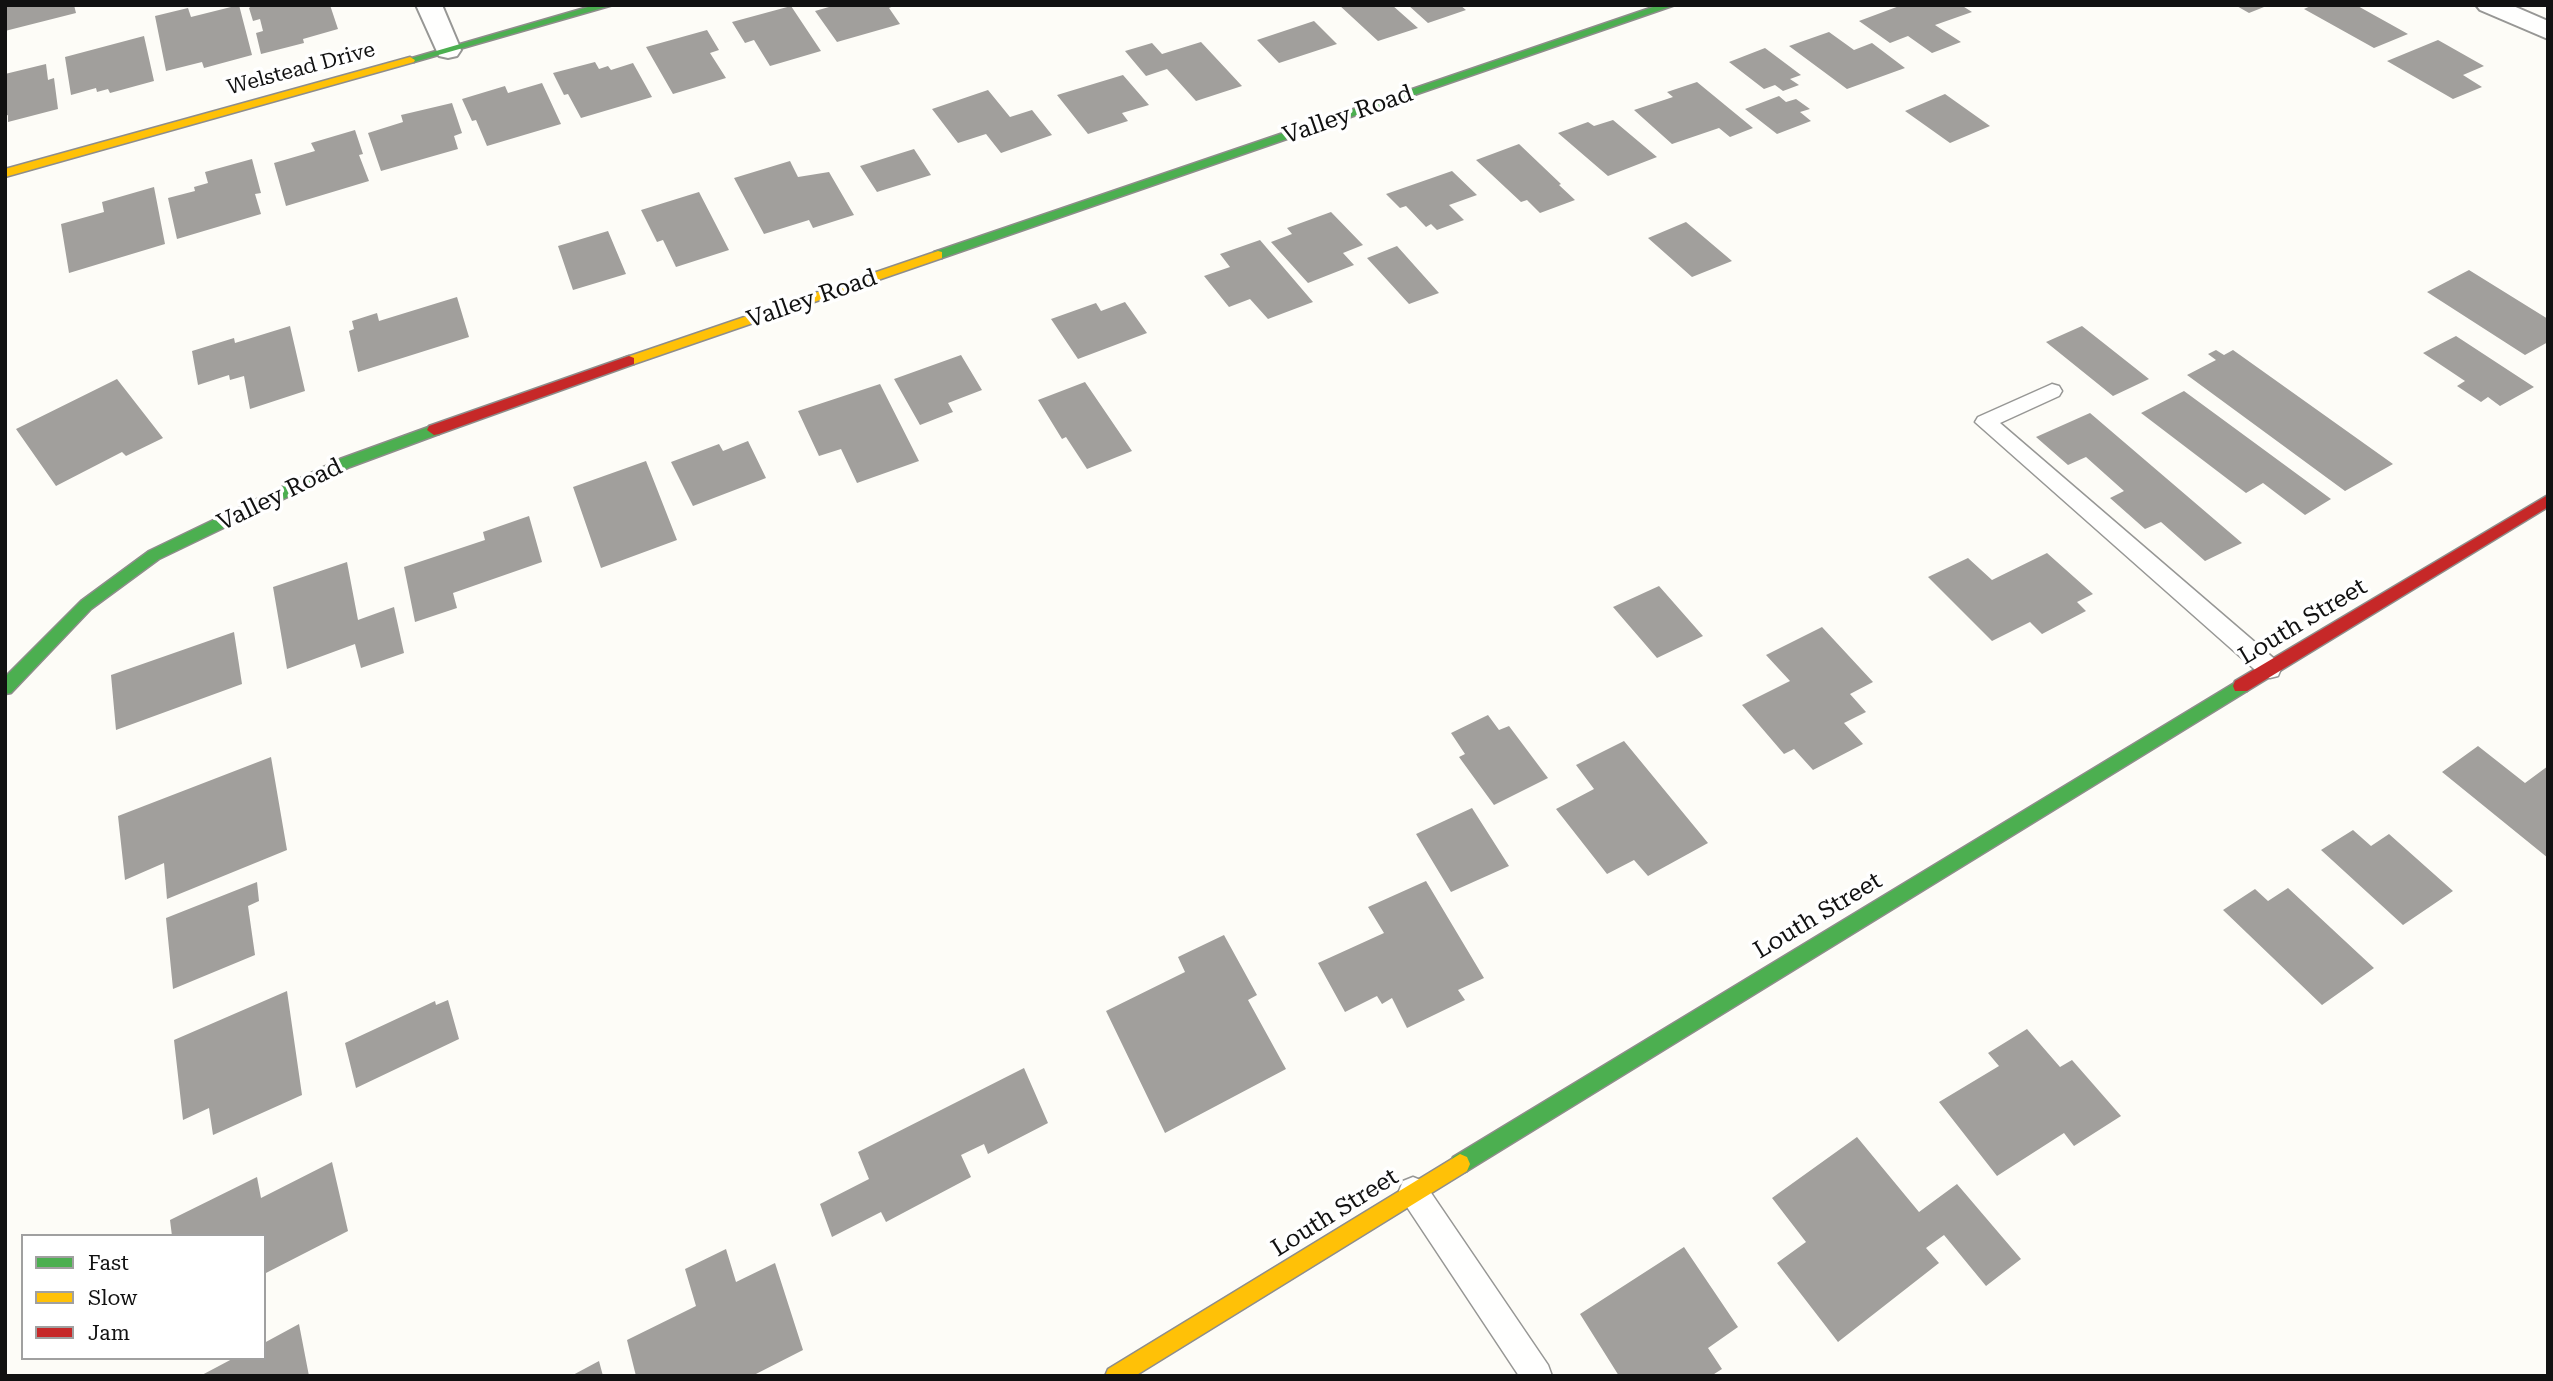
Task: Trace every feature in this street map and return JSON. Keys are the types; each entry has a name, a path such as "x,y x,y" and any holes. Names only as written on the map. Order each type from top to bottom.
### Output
{"street":[{"path":"429,5 448,50"},
{"name":"Welstead Drive","path":"5,173 608,5"},
{"name":"Valley Road","path":"5,688 86,605 154,555 345,463 523,397 1670,5"},
{"path":"2489,5 2548,31"},
{"name":"Louth Street","path":"1115,1376 1413,1191 2548,500"}],"lane":[{"path":"2052,391 1985,422 2270,669"},
{"path":"1413,1191 1537,1376"}],"building":[{"path":"5,5 74,5 76,13 5,31"},
{"path":"239,5 252,55 204,68 202,62 166,71 155,16 188,8 191,17"},
{"path":"253,5 330,5 338,29 303,39 304,43 261,54 256,33 263,31 260,19 253,21 249,8"},
{"path":"836,5 896,5 889,8 900,24 837,42 815,11"},
{"path":"1339,5 1392,5 1418,28 1378,41"},
{"path":"1408,5 1460,5 1466,10 1428,23"},
{"path":"1902,5 1961,5 1972,12 1935,25 1961,42 1932,53 1908,36 1890,43 1859,21"},
{"path":"2235,5 2269,5 2249,13"},
{"path":"2313,5 2356,5 2408,34 2374,48 2304,9"},
{"path":"791,6 821,51 770,66 754,40 745,43 732,22"},
{"path":"1314,21 1337,44 1279,63 1257,40"},
{"path":"707,30 719,50 710,53 726,78 673,94 646,47"},
{"path":"1829,32 1854,50 1872,43 1905,68 1847,89 1789,46"},
{"path":"144,36 154,81 110,93 108,89 97,92 96,88 71,95 65,57"},
{"path":"2438,40 2484,66 2463,75 2482,87 2453,99 2387,61"},
{"path":"1201,42 1242,86 1196,101 1167,69 1146,76 1125,51 1152,43 1162,54"},
{"path":"1765,48 1801,75 1790,79 1799,85 1783,91 1775,85 1764,89 1729,62"},
{"path":"595,62 599,69 608,66 611,70 633,63 652,97 581,118 568,94 564,95 553,73"},
{"path":"46,64 48,80 54,78 58,109 8,122 8,115 5,116 5,74"},
{"path":"1123,75 1149,105 1122,113 1128,121 1088,134 1057,95"},
{"path":"1697,82 1753,128 1730,137 1719,128 1672,144 1634,110 1673,97 1667,92"},
{"path":"542,83 561,124 487,146 476,120 472,121 462,99 505,86 508,93"},
{"path":"988,90 1010,117 1032,110 1052,135 1001,153 986,134 958,143 932,109"},
{"path":"1945,94 1990,126 1950,143 1905,111"},
{"path":"1779,96 1786,102 1796,99 1810,109 1800,112 1811,121 1777,134 1745,109"},
{"path":"452,103 462,133 454,136 458,149 381,171 368,133 403,122 401,115"},
{"path":"1613,120 1657,157 1608,176 1558,133 1588,122 1594,126"},
{"path":"355,130 363,154 359,155 369,181 286,206 274,163 315,151 311,143"},
{"path":"1519,144 1575,200 1540,213 1527,200 1521,202 1476,160"},
{"path":"914,149 931,175 877,192 860,166"},
{"path":"252,159 261,193 255,194 261,214 177,239 168,198 195,191 194,187 208,183 205,172"},
{"path":"790,161 798,177 829,172 854,215 813,228 809,220 764,234 734,178"},
{"path":"1452,171 1477,195 1449,205 1464,220 1437,230 1431,224 1426,227 1406,206 1400,208 1386,194"},
{"path":"154,187 165,244 69,273 61,224 104,212 102,202"},
{"path":"699,192 729,250 676,267 663,240 657,242 641,210"},
{"path":"1331,212 1363,245 1343,253 1354,265 1308,283 1271,242 1292,234 1287,228"},
{"path":"1686,222 1732,261 1692,277 1648,238"},
{"path":"608,231 626,274 573,290 558,246"},
{"path":"1260,240 1313,302 1268,319 1250,299 1229,307 1204,276 1230,267 1220,254"},
{"path":"1397,246 1439,293 1409,304 1367,258"},
{"path":"2469,270 2548,319 2548,342 2525,355 2427,292"},
{"path":"457,297 469,337 358,372 349,331 354,329 352,321 377,313 379,321"},
{"path":"1125,302 1147,333 1078,359 1051,319 1096,303 1101,311"},
{"path":"290,326 305,391 250,409 244,376 230,380 229,375 198,385 192,351 234,338 235,343"},
{"path":"2082,326 2149,379 2113,396 2046,342"},
{"path":"2456,336 2534,387 2500,406 2488,397 2481,402 2457,386 2465,381 2423,353"},
{"path":"2216,350 2224,355 2233,350 2393,464 2345,491 2187,375 2216,360 2208,354"},
{"path":"961,355 982,390 948,403 953,412 920,425 894,379"},
{"path":"117,379 163,438 126,456 122,452 56,486 16,429"},
{"path":"1085,382 1132,451 1087,469 1066,437 1062,439 1038,400"},
{"path":"880,384 919,461 857,483 841,449 819,456 798,411"},
{"path":"2184,391 2331,499 2305,515 2263,483 2246,493 2141,413"},
{"path":"2090,413 2242,543 2205,561 2161,522 2145,529 2110,498 2124,491 2086,457 2068,465 2036,437"},
{"path":"748,441 766,478 693,506 671,462 719,444 723,451"},
{"path":"646,461 677,540 601,568 573,487"},
{"path":"529,516 542,562 453,593 457,608 415,622 404,567 485,540 483,532"},
{"path":"2047,553 2093,594 2077,602 2086,611 2042,634 2030,622 1992,641 1928,577 1968,558 1992,580"},
{"path":"347,562 358,620 394,607 404,653 361,668 355,644 287,669 273,587"},
{"path":"1659,586 1703,636 1657,658 1613,607"},
{"path":"1822,627 1873,682 1850,694 1866,712 1844,723 1863,744 1813,770 1794,749 1784,754 1742,705 1790,681 1766,655"},
{"path":"234,632 242,684 116,730 111,675"},
{"path":"1488,715 1499,730 1509,726 1548,778 1494,805 1459,757 1465,754 1451,733"},
{"path":"1624,741 1708,843 1648,876 1634,860 1607,874 1556,809 1594,789 1576,765"},
{"path":"2478,746 2525,783 2548,766 2548,858 2442,772"},
{"path":"271,757 287,850 167,899 164,863 125,880 118,816"},
{"path":"1472,808 1509,866 1451,892 1416,834"},
{"path":"2353,830 2371,846 2389,834 2453,891 2403,925 2321,850"},
{"path":"1426,881 1484,978 1458,990 1465,1000 1407,1028 1392,998 1382,1004 1377,996 1345,1012 1318,963 1384,933 1368,907"},
{"path":"257,882 259,901 248,906 255,955 173,989 166,918"},
{"path":"2288,888 2374,968 2322,1005 2223,910 2255,889 2268,901"},
{"path":"1224,935 1257,995 1248,1000 1286,1069 1165,1133 1106,1011 1185,972 1178,957"},
{"path":"287,991 302,1095 213,1135 209,1108 183,1120 174,1040"},
{"path":"448,1000 459,1039 356,1088 345,1043 435,1001 436,1005"},
{"path":"2027,1029 2060,1067 2072,1060 2121,1116 2074,1146 2064,1133 1997,1176 1939,1102 1999,1066 1988,1053"},
{"path":"1024,1068 1048,1123 988,1154 984,1144 961,1155 971,1177 886,1222 881,1212 832,1237 820,1204 869,1179 858,1152"},
{"path":"1857,1137 1919,1212 1957,1184 2021,1259 1986,1286 1944,1235 1926,1248 1939,1263 1838,1342 1777,1263 1806,1242 1772,1198"},
{"path":"332,1162 348,1231 266,1273 266,1234 172,1234 170,1220 257,1177 261,1198"},
{"path":"1684,1247 1738,1327 1708,1348 1722,1369 1711,1376 1619,1376 1580,1314"},
{"path":"726,1249 736,1282 775,1263 803,1350 752,1376 636,1376 627,1340 696,1306 685,1269"},
{"path":"299,1324 309,1376 200,1376 230,1360 266,1360 266,1342"},
{"path":"599,1361 603,1376 571,1376"}],"traffic: fast":[{"path":"410,60 608,5"},
{"path":"938,255 1670,5"},
{"path":"5,688 86,605 154,555 345,463 434,430"},
{"path":"1460,1164 2241,686"}],"traffic: slow":[{"path":"5,173 410,60"},
{"path":"629,361 938,255"},
{"path":"1115,1376 1460,1164"}],"traffic: jam":[{"path":"434,430 629,361"},
{"path":"2241,686 2548,500"}]}
